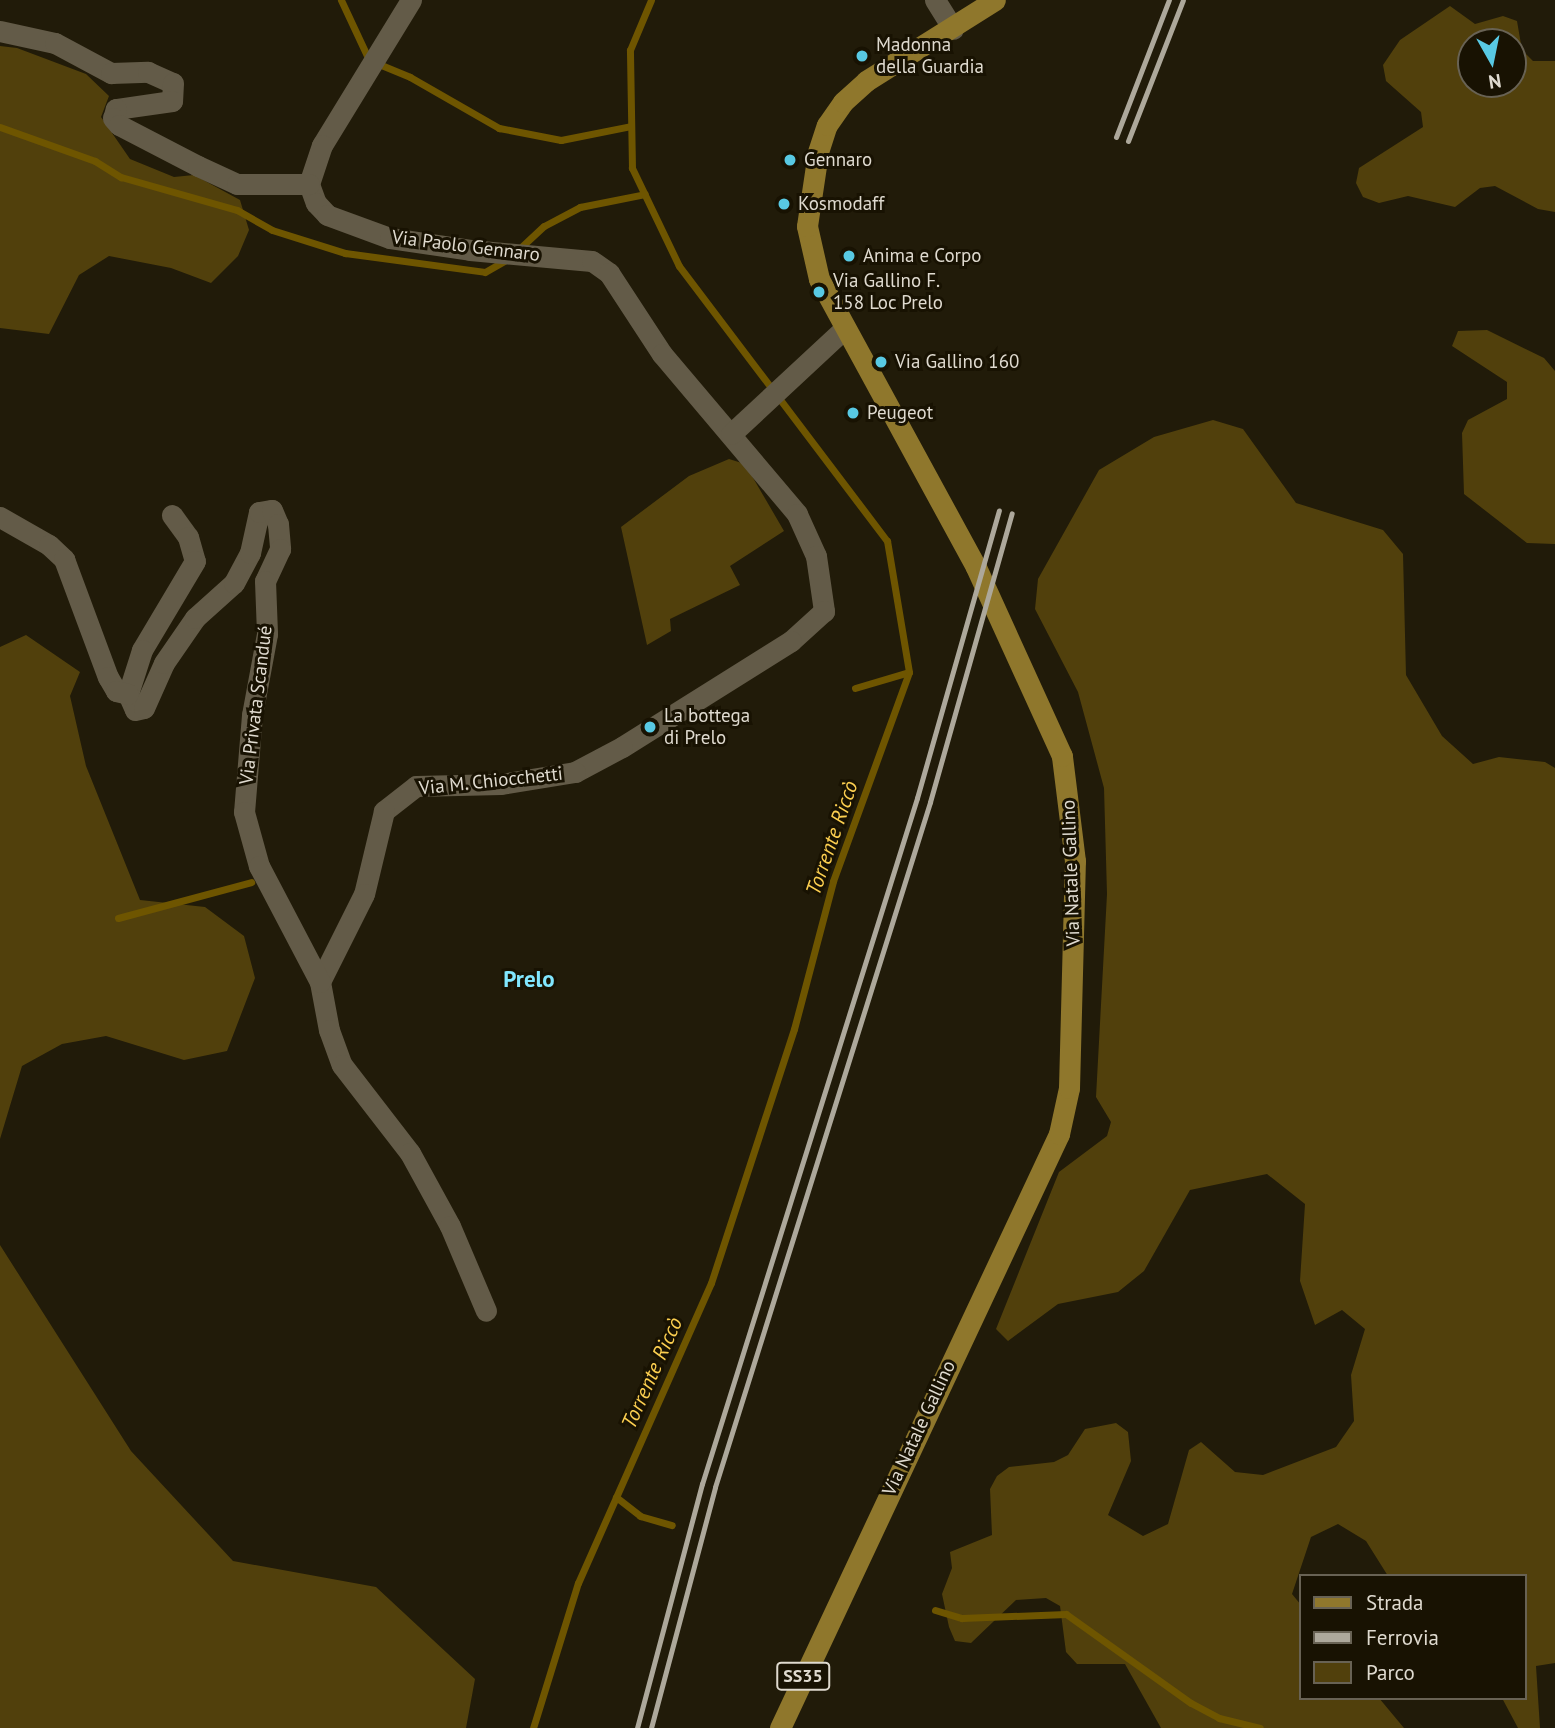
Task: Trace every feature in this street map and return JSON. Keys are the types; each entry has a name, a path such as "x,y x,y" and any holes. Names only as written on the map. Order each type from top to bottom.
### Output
{"main road":[{"name":"Via Natale Gallino","path":"780,1728 826,1623 1059,1134 1071,1057 1074,914 1069,791 1049,720 976,567 819,279 807,226 812,180 827,125 866,81 953,29 995,0"}],"street":[{"path":"0,31 55,43 111,73 148,72 173,83 172,101 116,109 113,118 119,125 208,170 237,184 309,184 322,145 411,0"},
{"path":"935,0 953,29"},
{"name":"Via Paolo Gennaro","path":"309,184 316,203 327,215 390,237 470,250 592,261 609,273 662,354 735,429"},
{"path":"735,429 844,329"},
{"name":"Via M. Chiocchetti","path":"320,982 364,894 384,811 416,786 501,784 575,772 622,747 781,648 824,611 816,556 797,514 735,429"},
{"name":"Via Privata Scandué","path":"128,694 135,710 144,708 164,663 195,618 234,583 250,553 259,512 272,510 278,524 280,549 265,581 267,634 252,715 244,812 259,866 320,982"},
{"path":"0,517 49,545 64,559 107,677 116,691 128,694 142,650 195,561 188,537 172,515"},
{"path":"320,982 342,1065 410,1153 450,1226 486,1311"}],"green space":[{"path":"1450,6 1475,24 1503,16 1517,21 1518,28 1457,28 1457,98 1527,98 1527,55 1533,61 1555,61 1555,212 1538,209 1495,186 1480,188 1455,207 1408,196 1379,203 1363,197 1356,183 1359,168 1423,127 1421,112 1386,81 1383,65 1400,40"},
{"path":"0,46 17,48 86,74 109,96 101,117 130,159 174,177 194,175 240,200 249,230 238,256 211,283 171,268 109,256 79,275 49,334 0,328"},
{"path":"1487,330 1544,358 1555,371 1555,544 1527,543 1464,494 1462,433 1468,420 1507,399 1507,382 1452,346 1458,331"},
{"path":"1213,420 1243,429 1296,503 1383,530 1403,554 1406,675 1442,736 1473,764 1499,757 1545,762 1555,768 1555,1663 1536,1666 1540,1728 1518,1728 1503,1700 1527,1700 1527,1574 1387,1574 1366,1541 1338,1524 1311,1537 1292,1594 1300,1604 1300,1700 1381,1700 1404,1728 1161,1728 1125,1664 1077,1664 1066,1652 1060,1606 1046,1598 1016,1600 971,1643 955,1641 949,1627 942,1594 952,1568 950,1552 992,1535 990,1489 997,1476 1009,1467 1054,1462 1068,1455 1085,1429 1116,1423 1128,1432 1131,1461 1108,1515 1143,1536 1168,1524 1189,1450 1201,1442 1235,1472 1263,1475 1336,1447 1354,1421 1351,1375 1365,1329 1342,1310 1315,1325 1300,1281 1305,1204 1267,1174 1190,1190 1144,1271 1118,1292 1058,1304 1008,1341 996,1329 1059,1172 1107,1136 1111,1122 1096,1097 1107,894 1104,788 1078,692 1035,609 1038,579 1099,470 1154,437"},
{"path":"729,459 745,464 784,531 730,566 740,585 670,619 671,631 647,645 621,527 689,476"},
{"path":"26,635 80,672 70,696 86,766 140,900 205,907 244,936 255,978 227,1051 184,1060 106,1036 62,1044 22,1066 0,1139 0,647"},
{"path":"0,1245 131,1451 233,1561 376,1587 475,1679 466,1728 0,1728"}],"waterway":[{"path":"341,0 369,60 410,77 499,128 561,140 631,126"},
{"name":"Torrente Riccò","path":"533,1728 578,1583 711,1283 794,1029 833,881 909,672 887,541 679,266 632,168 630,50 651,0"},
{"path":"0,127 95,161 121,177 237,210 272,230 345,253 485,272 509,258"},
{"path":"518,250 544,226 580,207 645,194"},
{"path":"855,688 909,672"},
{"path":"118,918 251,882"},
{"path":"616,1497 640,1516 672,1525"},
{"path":"935,1610 962,1618 1066,1614 1191,1703 1219,1718 1260,1728"}],"railway":[{"path":"1116,137 1169,0"},
{"path":"1128,141 1183,0"},
{"path":"637,1728 702,1484 917,798 999,510"},
{"path":"651,1728 715,1487 930,802 1012,513"}],"place":[{"name":"Madonna della Guardia","path":"862,56"},
{"name":"Gennaro","path":"790,160"},
{"name":"Kosmodaff","path":"784,204"},
{"name":"Anima e Corpo","path":"849,256"},
{"name":"Via Gallino F. 158 Loc Prelo","path":"819,292"},
{"name":"Via Gallino 160","path":"881,362"},
{"name":"Peugeot","path":"853,413"},
{"name":"La bottega di Prelo","path":"650,727"}],"district":[{"name":"Prelo","path":"529,979"}]}
